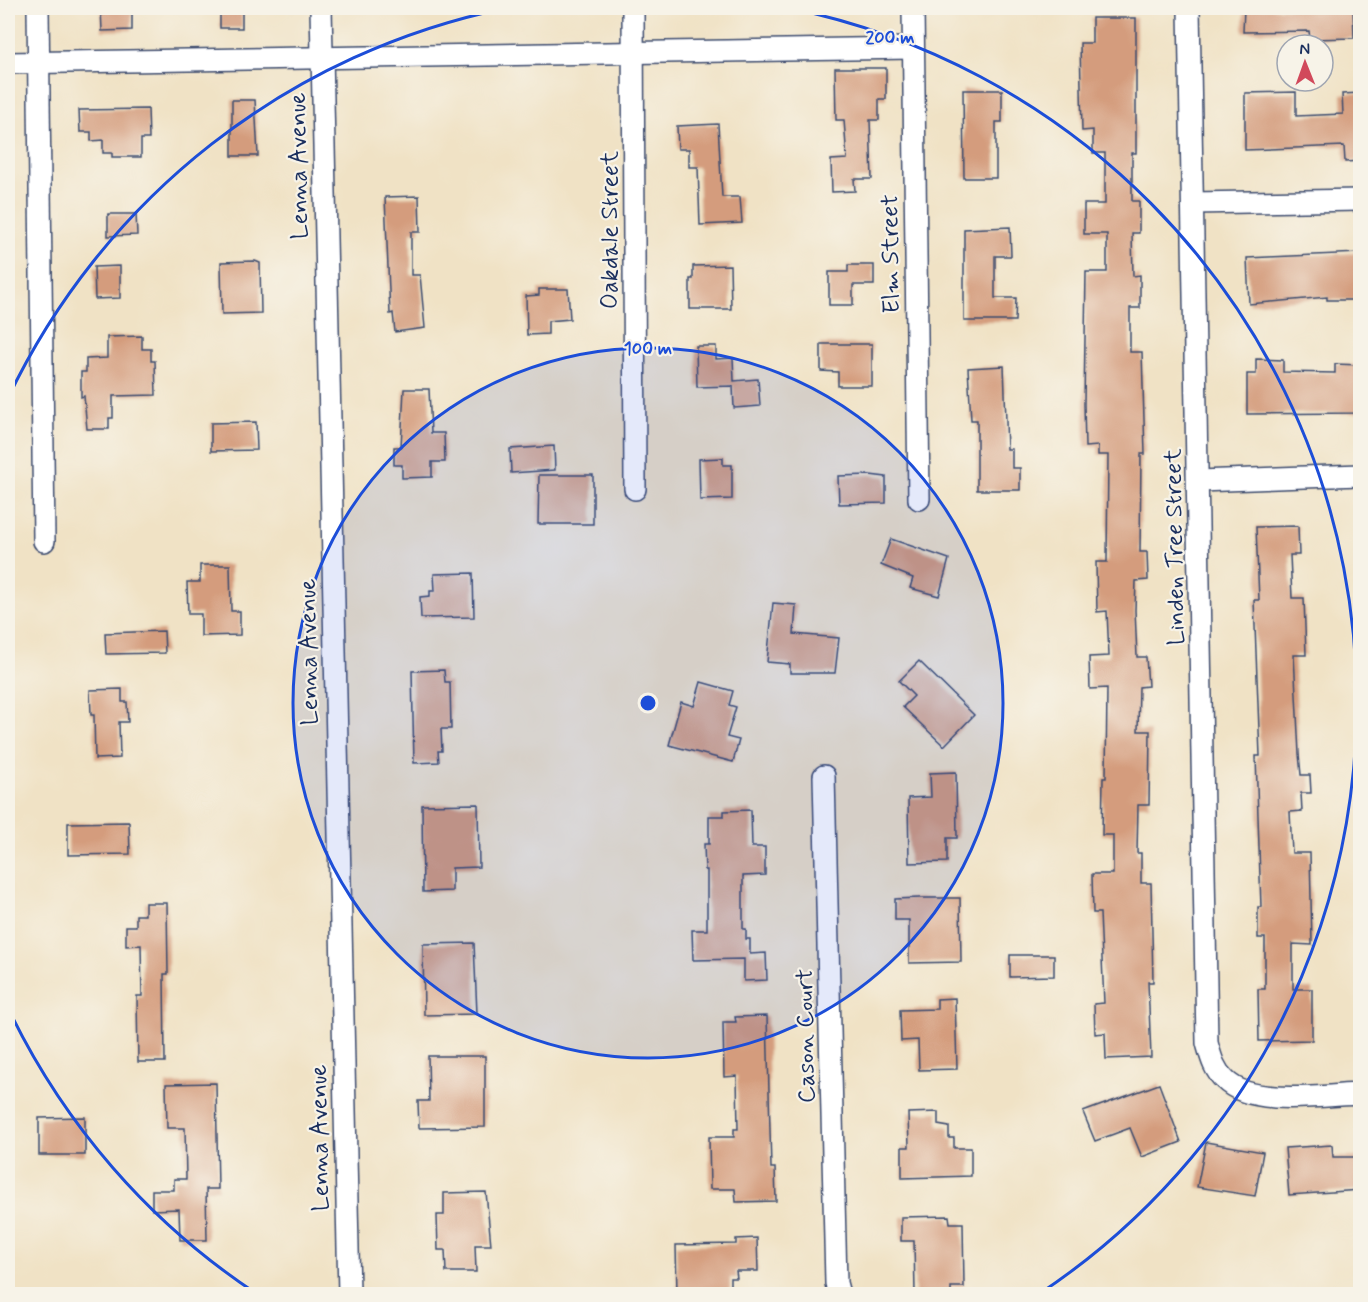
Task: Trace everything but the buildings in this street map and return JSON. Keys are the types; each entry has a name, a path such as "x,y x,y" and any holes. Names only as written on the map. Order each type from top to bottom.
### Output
{"street":[{"path":"38,8 44,541"},
{"name":"Lenna Avenue","path":"321,8 349,1294"},
{"name":"Oakdale Street","path":"633,8 635,489"},
{"name":"Elm Street","path":"913,8 919,499"},
{"name":"Linden Tree Street","path":"1189,8 1207,1043 1212,1063 1225,1081 1262,1097 1360,1094"},
{"path":"8,63 913,48"},
{"path":"1193,203 1360,200"},
{"path":"1199,481 1360,475"},
{"name":"Cason Court","path":"824,776 836,1283 839,1294"}]}
